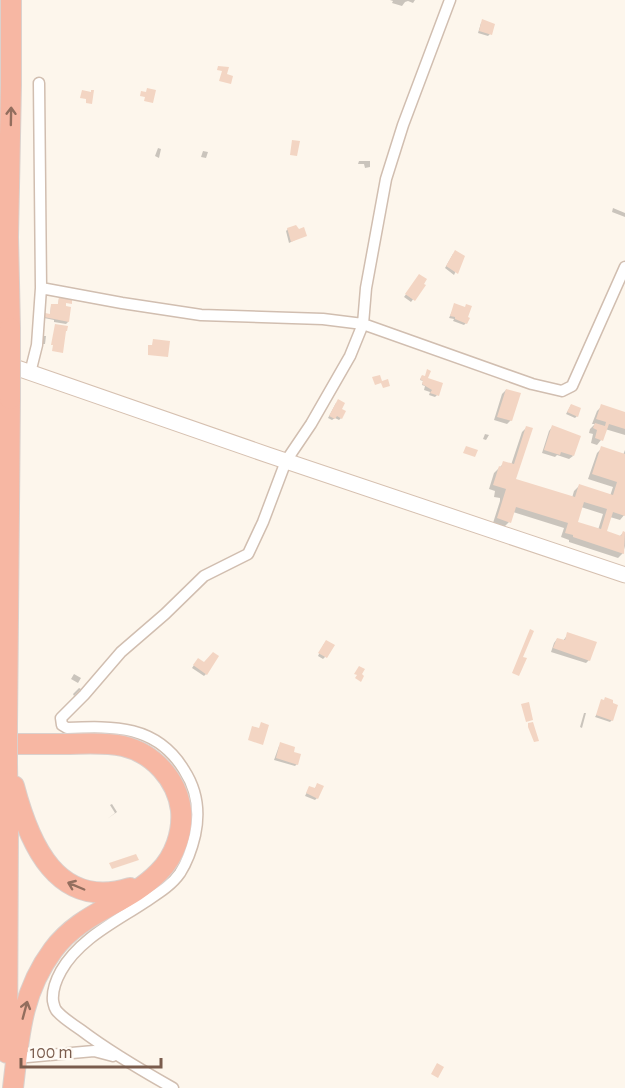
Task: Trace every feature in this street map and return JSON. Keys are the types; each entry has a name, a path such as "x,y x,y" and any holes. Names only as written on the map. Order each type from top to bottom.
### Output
{"highway":[{"path":"8,1088 7,725 10,328 8,237 11,0"},
{"path":"0,744 114,745 131,749 158,765 171,781 180,804 181,816 173,853 167,863 141,889 77,925 59,943 42,966 33,985 22,1022 13,1088"},
{"path":"7,764 33,842 47,864 57,874 77,887 108,893 134,887 152,879"}],"main road":[{"path":"0,362 286,461 625,574"}],"street":[{"path":"173,1088 119,1057 69,1021 54,1008 52,998 56,981 66,963 83,944 158,894 180,873 193,845 198,813 196,796 178,760 163,745 148,737 120,728 67,728 62,725 61,718 121,651 165,615 204,576 248,554 286,461 311,424 350,356 363,324 366,288 386,179 450,0"},
{"path":"30,373 37,345 41,288 39,83"},
{"path":"41,288 201,315 323,319 363,324 532,384 562,392 572,386 625,267"},
{"path":"27,1057 94,1051 119,1057"}],"building":[{"path":"482,19 495,24 492,35 479,31"},
{"path":"218,66 229,67 227,74 233,76 231,84 219,81 222,71 217,70"},
{"path":"147,88 156,90 153,103 144,101 145,97 140,96 141,91 146,92"},
{"path":"82,90 91,92 94,90 92,104 80,98"},
{"path":"292,140 300,141 297,156 290,155"},
{"path":"296,225 299,229 304,227 307,236 291,242 287,228"},
{"path":"455,250 465,256 458,274 446,266"},
{"path":"419,274 427,279 424,284 426,285 415,301 405,294"},
{"path":"59,297 72,299 72,304 66,303 66,306 71,307 69,322 44,317 45,313 50,314 51,304 58,304"},
{"path":"454,303 465,307 466,304 472,306 467,324 450,316"},
{"path":"55,324 68,326 63,353 52,351"},
{"path":"153,339 170,341 168,357 148,355 148,345 152,345"},
{"path":"427,369 431,371 428,378 443,383 439,396 430,393 432,390 422,384 423,381 420,379 422,375 425,376"},
{"path":"380,375 382,381 388,379 390,386 383,388 381,383 375,385 372,377"},
{"path":"506,389 521,393 512,421 497,417"},
{"path":"338,399 345,403 342,409 346,411 342,419 329,416"},
{"path":"571,404 581,408 578,417 567,412"},
{"path":"601,404 625,412 625,429 609,424 603,441 595,438 597,430 593,428 595,423 605,426 606,422 596,419"},
{"path":"552,425 581,436 574,456 544,450"},
{"path":"526,426 533,428 516,479 575,497 579,484 613,495 617,482 592,474 601,446 625,454 625,516 613,512 607,531 621,536 623,531 625,532 624,554 565,533 568,523 516,507 511,523 497,518 506,489 493,485 503,461 514,464","holes":["584,502 607,509 601,529 578,522"]},
{"path":"466,446 478,450 475,457 463,453"},
{"path":"530,629 534,631 523,657 527,658 519,676 512,673"},
{"path":"567,632 597,642 590,661 553,648 557,638 565,640"},
{"path":"326,640 335,645 327,658 318,653"},
{"path":"213,652 219,656 207,675 193,665 198,658 204,662"},
{"path":"359,666 365,669 361,682 355,678 357,675 354,674"},
{"path":"605,697 618,705 613,721 596,715 601,699 604,700"},
{"path":"529,702 533,720 526,722 521,704"},
{"path":"261,722 269,725 263,745 248,740 252,726 259,728"},
{"path":"533,722 539,741 534,742 528,727 528,723"},
{"path":"280,742 295,747 294,752 301,754 298,765 276,758"},
{"path":"317,783 324,786 318,799 306,793 309,786 315,788"},
{"path":"136,854 139,860 112,869 109,863"},
{"path":"437,1063 444,1067 438,1078 431,1074"}]}
